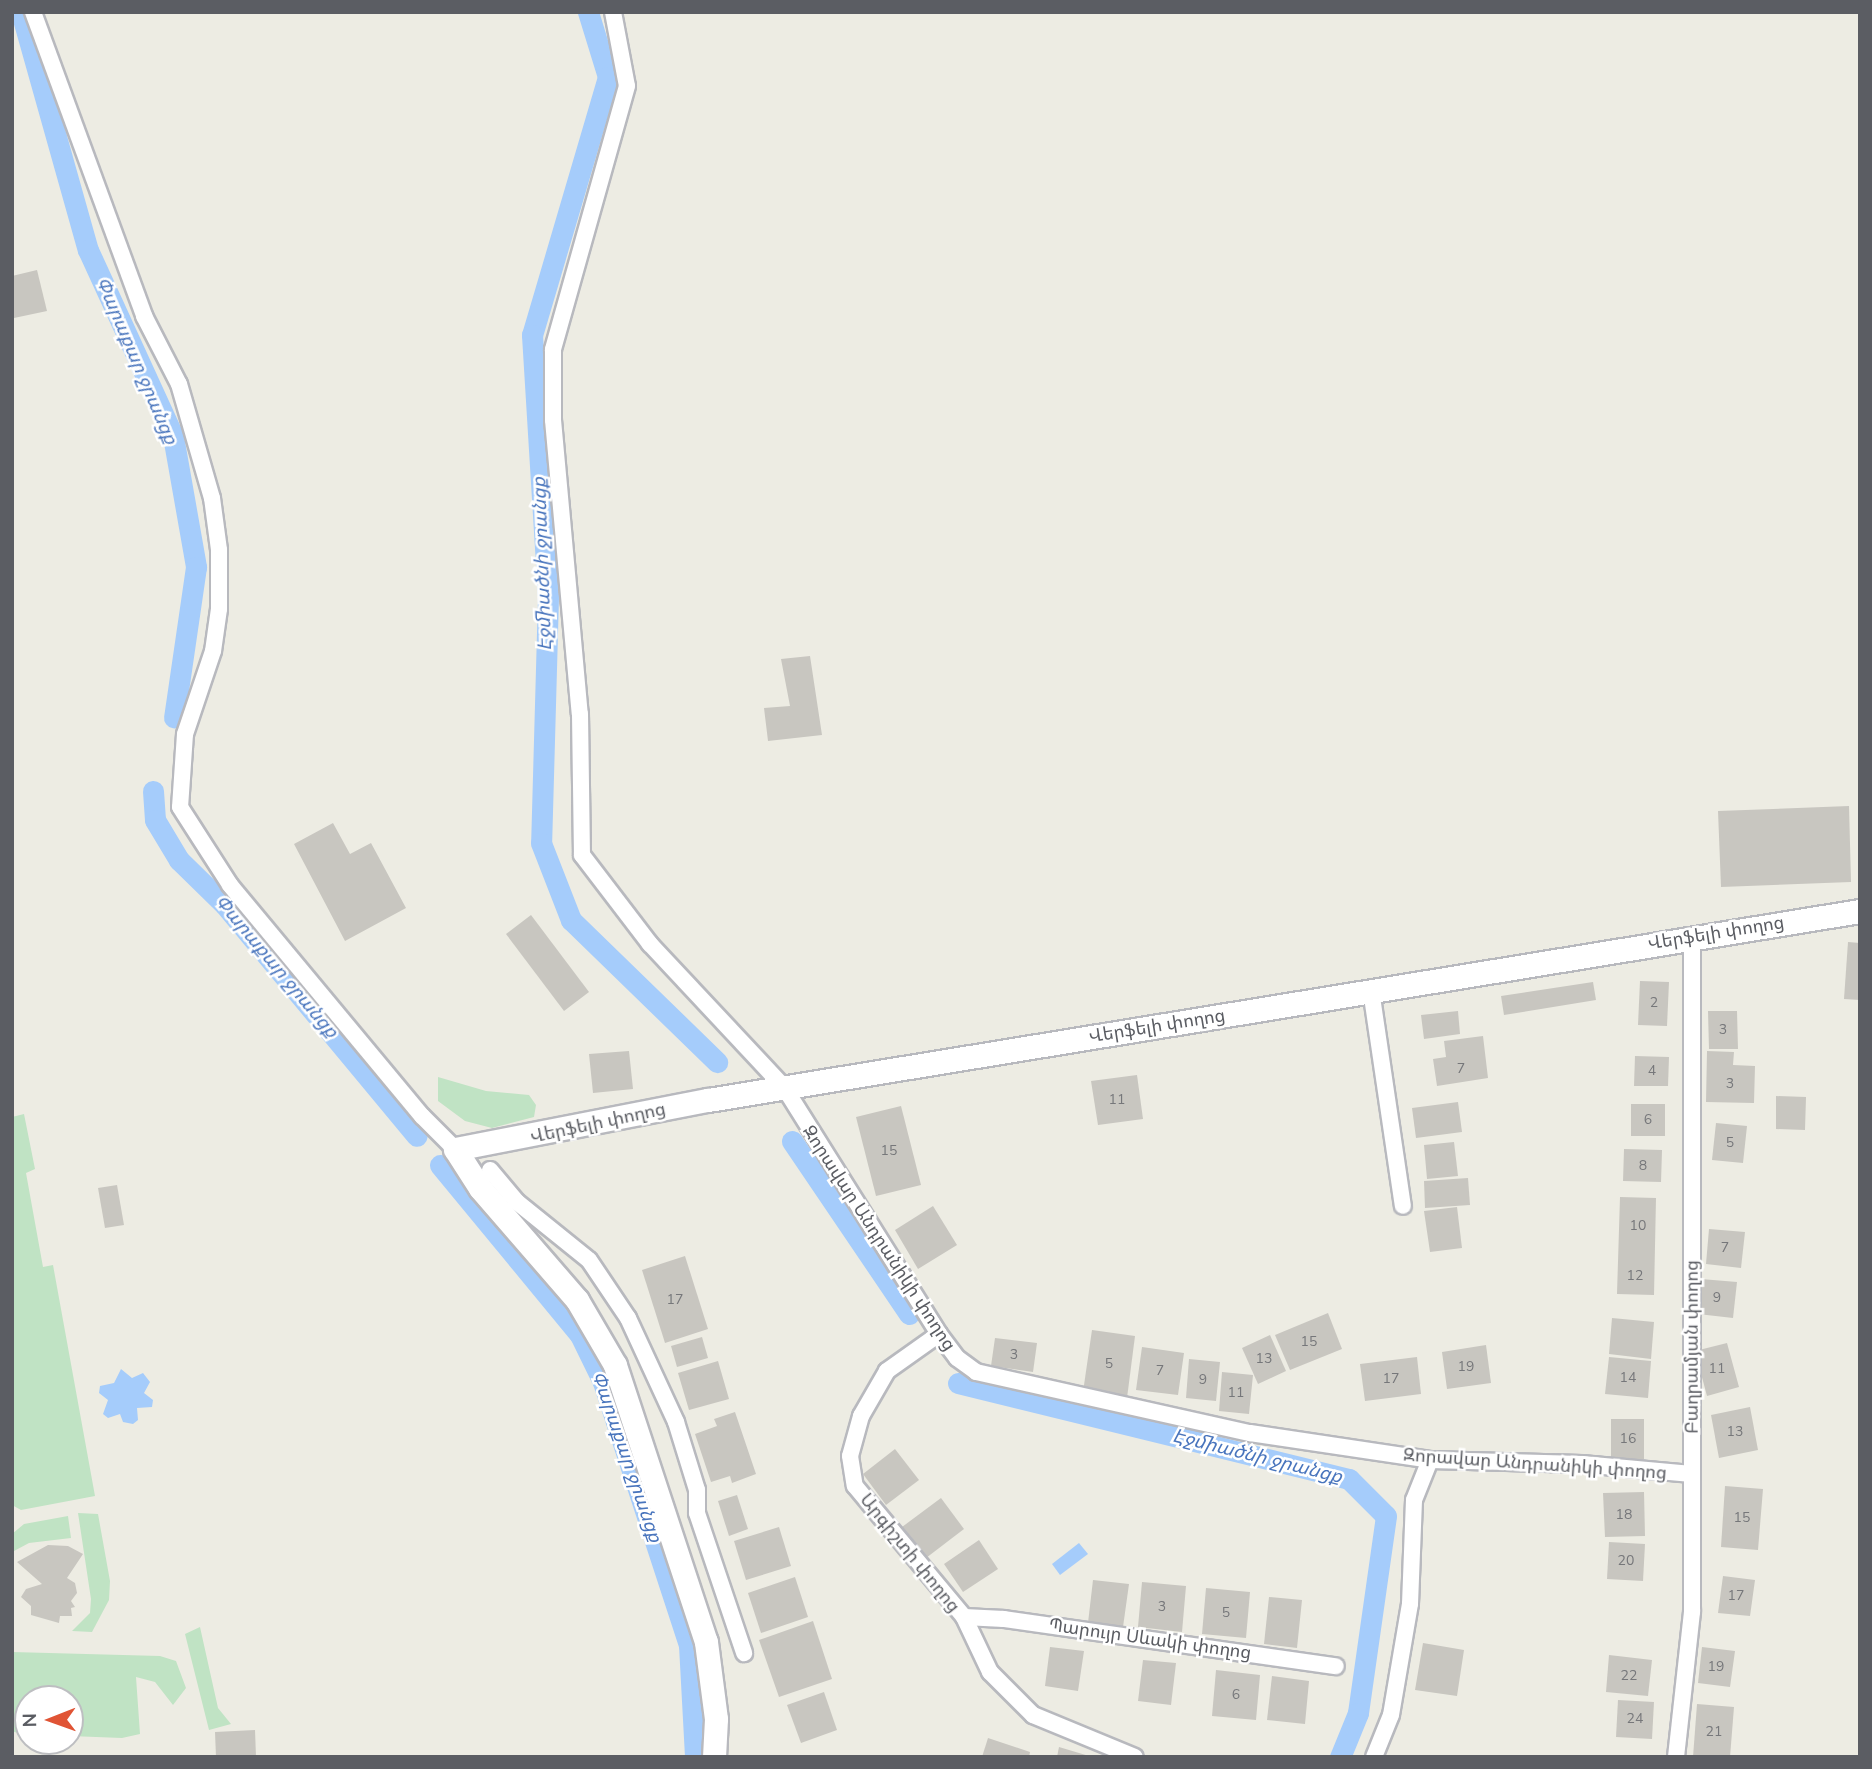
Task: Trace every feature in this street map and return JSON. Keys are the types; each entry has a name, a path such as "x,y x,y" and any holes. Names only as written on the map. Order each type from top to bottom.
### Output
{"street":[{"path":"33,12 144,316 179,384 212,498 219,550 219,609 213,651 185,734 180,807 230,885 422,1116 455,1149 489,1198 577,1300 615,1365 706,1642 716,1720 714,1757"},
{"name":"Զորավար Անդրանիկի փողոց","path":"613,12 627,86 553,351 553,419 580,715 582,855 650,944 784,1087 939,1334 957,1358 976,1372 1250,1433 1430,1460 1582,1464 1692,1474"},
{"name":"Վերֆելի փողոց","path":"455,1149 500,1144 784,1087 1860,911"},
{"name":"Բաղրամյան փողոց","path":"1676,1757 1692,1612 1692,937"},
{"path":"1371,990 1404,1206"},
{"path":"489,1198 490,1170 500,1144"},
{"path":"490,1170 517,1202 589,1260 628,1318 676,1422 697,1490 697,1513 744,1653"},
{"name":"Արգիշտի փողոց","path":"939,1334 887,1371 861,1416 850,1456 855,1486 964,1617 989,1672 1033,1715 1135,1757"},
{"path":"1374,1757 1391,1715 1410,1604 1414,1500 1430,1460"},
{"name":"Պարույր Սևակի փողոց","path":"964,1617 1004,1619 1336,1666"}],"green space":[{"path":"438,1077 486,1091 529,1095 536,1105 534,1117 492,1128 465,1121 438,1101"},
{"path":"24,1114 35,1169 26,1173 43,1267 53,1265 95,1496 21,1510 12,1505 12,1117"},
{"path":"78,1513 98,1514 110,1581 109,1600 92,1632 72,1631 90,1613 91,1599"},
{"path":"68,1516 71,1538 29,1543 14,1551 12,1534 24,1524"},
{"path":"200,1627 218,1708 231,1724 209,1730 185,1634"},
{"path":"12,1652 160,1656 176,1661 186,1688 173,1705 155,1682 136,1677 140,1734 122,1738 84,1737 84,1685 14,1685 14,1732"}],"water":[{"path":"121,1369 132,1378 143,1373 150,1382 144,1393 153,1400 152,1407 137,1408 138,1420 133,1424 123,1422 120,1414 108,1418 103,1414 108,1400 99,1393 100,1386 114,1383"},
{"path":"1079,1543 1088,1554 1060,1575 1052,1564"}],"building":[{"path":"37,270 47,311 14,318 12,276"},
{"path":"810,656 822,735 768,741 764,708 790,706 781,659"},
{"path":"1849,806 1851,882 1721,887 1718,811"},
{"path":"333,823 350,854 371,843 406,908 345,941 294,844"},
{"path":"531,915 589,992 564,1011 506,934"},
{"path":"1848,942 1860,943 1860,1000 1844,999"},
{"path":"1640,981 1669,982 1667,1026 1638,1025"},
{"path":"1593,982 1596,1000 1504,1015 1501,996"},
{"path":"1458,1011 1460,1034 1424,1039 1421,1015"},
{"path":"1708,1011 1737,1011 1738,1049 1709,1049"},
{"path":"1483,1036 1488,1078 1437,1086 1433,1059 1446,1057 1444,1041"},
{"path":"629,1051 633,1089 593,1093 589,1054"},
{"path":"1707,1051 1734,1052 1733,1065 1755,1066 1754,1103 1706,1102"},
{"path":"1635,1056 1669,1057 1668,1086 1634,1086"},
{"path":"1137,1075 1143,1119 1098,1125 1091,1081"},
{"path":"1776,1096 1806,1097 1805,1130 1776,1129"},
{"path":"1458,1102 1462,1132 1416,1138 1412,1108"},
{"path":"1631,1104 1665,1104 1665,1136 1631,1136"},
{"path":"901,1106 921,1185 876,1196 856,1117"},
{"path":"1716,1123 1747,1126 1743,1163 1712,1160"},
{"path":"1454,1142 1458,1176 1427,1179 1424,1145"},
{"path":"1624,1149 1662,1150 1661,1182 1623,1181"},
{"path":"1468,1178 1470,1205 1425,1208 1424,1181"},
{"path":"117,1185 124,1225 105,1228 98,1188"},
{"path":"1620,1197 1656,1198 1654,1295 1617,1294"},
{"path":"933,1206 957,1245 918,1269 895,1230"},
{"path":"1457,1207 1462,1248 1430,1252 1424,1211"},
{"path":"1709,1229 1745,1232 1741,1268 1706,1264"},
{"path":"685,1256 708,1329 665,1343 642,1270"},
{"path":"1701,1279 1737,1282 1733,1318 1698,1314"},
{"path":"1328,1313 1342,1349 1290,1370 1275,1335"},
{"path":"1612,1318 1654,1322 1651,1359 1609,1354"},
{"path":"1092,1330 1135,1336 1127,1398 1083,1392"},
{"path":"1270,1335 1286,1371 1258,1384 1242,1348"},
{"path":"702,1337 708,1358 677,1367 671,1346"},
{"path":"995,1338 1037,1343 1033,1372 991,1366"},
{"path":"1727,1343 1739,1387 1707,1396 1695,1351"},
{"path":"1486,1345 1491,1383 1447,1389 1442,1352"},
{"path":"1142,1347 1184,1353 1178,1395 1136,1390"},
{"path":"1417,1357 1421,1394 1365,1401 1360,1364"},
{"path":"1609,1357 1651,1361 1648,1398 1605,1394"},
{"path":"1189,1359 1220,1362 1216,1401 1186,1398"},
{"path":"718,1361 729,1399 689,1410 678,1373"},
{"path":"1222,1372 1253,1375 1249,1414 1219,1411"},
{"path":"1750,1407 1758,1450 1719,1458 1711,1415"},
{"path":"735,1412 756,1474 732,1483 730,1476 711,1482 695,1434 717,1426 714,1419"},
{"path":"1611,1419 1644,1419 1644,1459 1611,1459"},
{"path":"895,1449 919,1480 886,1505 863,1474"},
{"path":"1725,1486 1763,1489 1758,1550 1721,1547"},
{"path":"1644,1492 1645,1536 1605,1537 1603,1493"},
{"path":"737,1495 748,1529 729,1536 718,1501"},
{"path":"941,1498 964,1529 926,1558 902,1527"},
{"path":"779,1527 791,1566 746,1580 734,1541"},
{"path":"979,1540 998,1569 963,1592 944,1564"},
{"path":"1609,1542 1645,1544 1643,1581 1607,1579"},
{"path":"48,1545 68,1546 83,1554 67,1578 75,1583 77,1593 71,1601 75,1607 71,1608 72,1616 60,1616 59,1623 31,1615 31,1606 21,1597 26,1589 42,1584 17,1562"},
{"path":"1723,1576 1755,1580 1750,1616 1718,1613"},
{"path":"795,1577 808,1617 761,1633 748,1593"},
{"path":"1093,1580 1129,1584 1123,1627 1088,1623"},
{"path":"1142,1582 1186,1586 1182,1632 1138,1627"},
{"path":"1206,1588 1250,1592 1246,1638 1202,1634"},
{"path":"1269,1597 1302,1600 1297,1648 1264,1644"},
{"path":"813,1621 832,1679 779,1697 759,1640"},
{"path":"1423,1643 1464,1650 1457,1696 1415,1690"},
{"path":"1050,1647 1084,1651 1078,1691 1045,1686"},
{"path":"1702,1647 1735,1651 1730,1687 1698,1683"},
{"path":"1609,1655 1652,1660 1648,1696 1606,1692"},
{"path":"1143,1660 1176,1663 1171,1705 1138,1701"},
{"path":"1216,1670 1260,1675 1256,1720 1212,1716"},
{"path":"1272,1676 1309,1681 1305,1724 1267,1720"},
{"path":"824,1692 837,1730 801,1743 787,1705"},
{"path":"1618,1700 1654,1702 1652,1739 1616,1737"},
{"path":"1697,1704 1734,1707 1730,1757 1693,1757"},
{"path":"255,1730 256,1757 216,1757 215,1732"},
{"path":"988,1738 1030,1752 1029,1757 982,1757"},
{"path":"1059,1747 1089,1756 1089,1757 1057,1757"}],"waterway":[{"name":"Փարաքար ջրանցք","path":"21,12 88,250 173,436 196,567 174,717"},
{"name":"Էջմիածնի ջրանցք","path":"588,12 608,77 532,335 548,597 541,843 571,920 717,1062"},
{"name":"Փարաքար ջրանցք","path":"153,791 155,820 179,860 225,905 417,1136"},
{"name":"Էջմիածնի ջրանցք","path":"792,1141 909,1314"},
{"name":"Փարաքար ջրանցք","path":"440,1165 580,1335 603,1382 689,1645 695,1757"},
{"name":"Էջմիածնի ջրանցք","path":"958,1383 1349,1479 1386,1516 1358,1713 1340,1757"}]}
